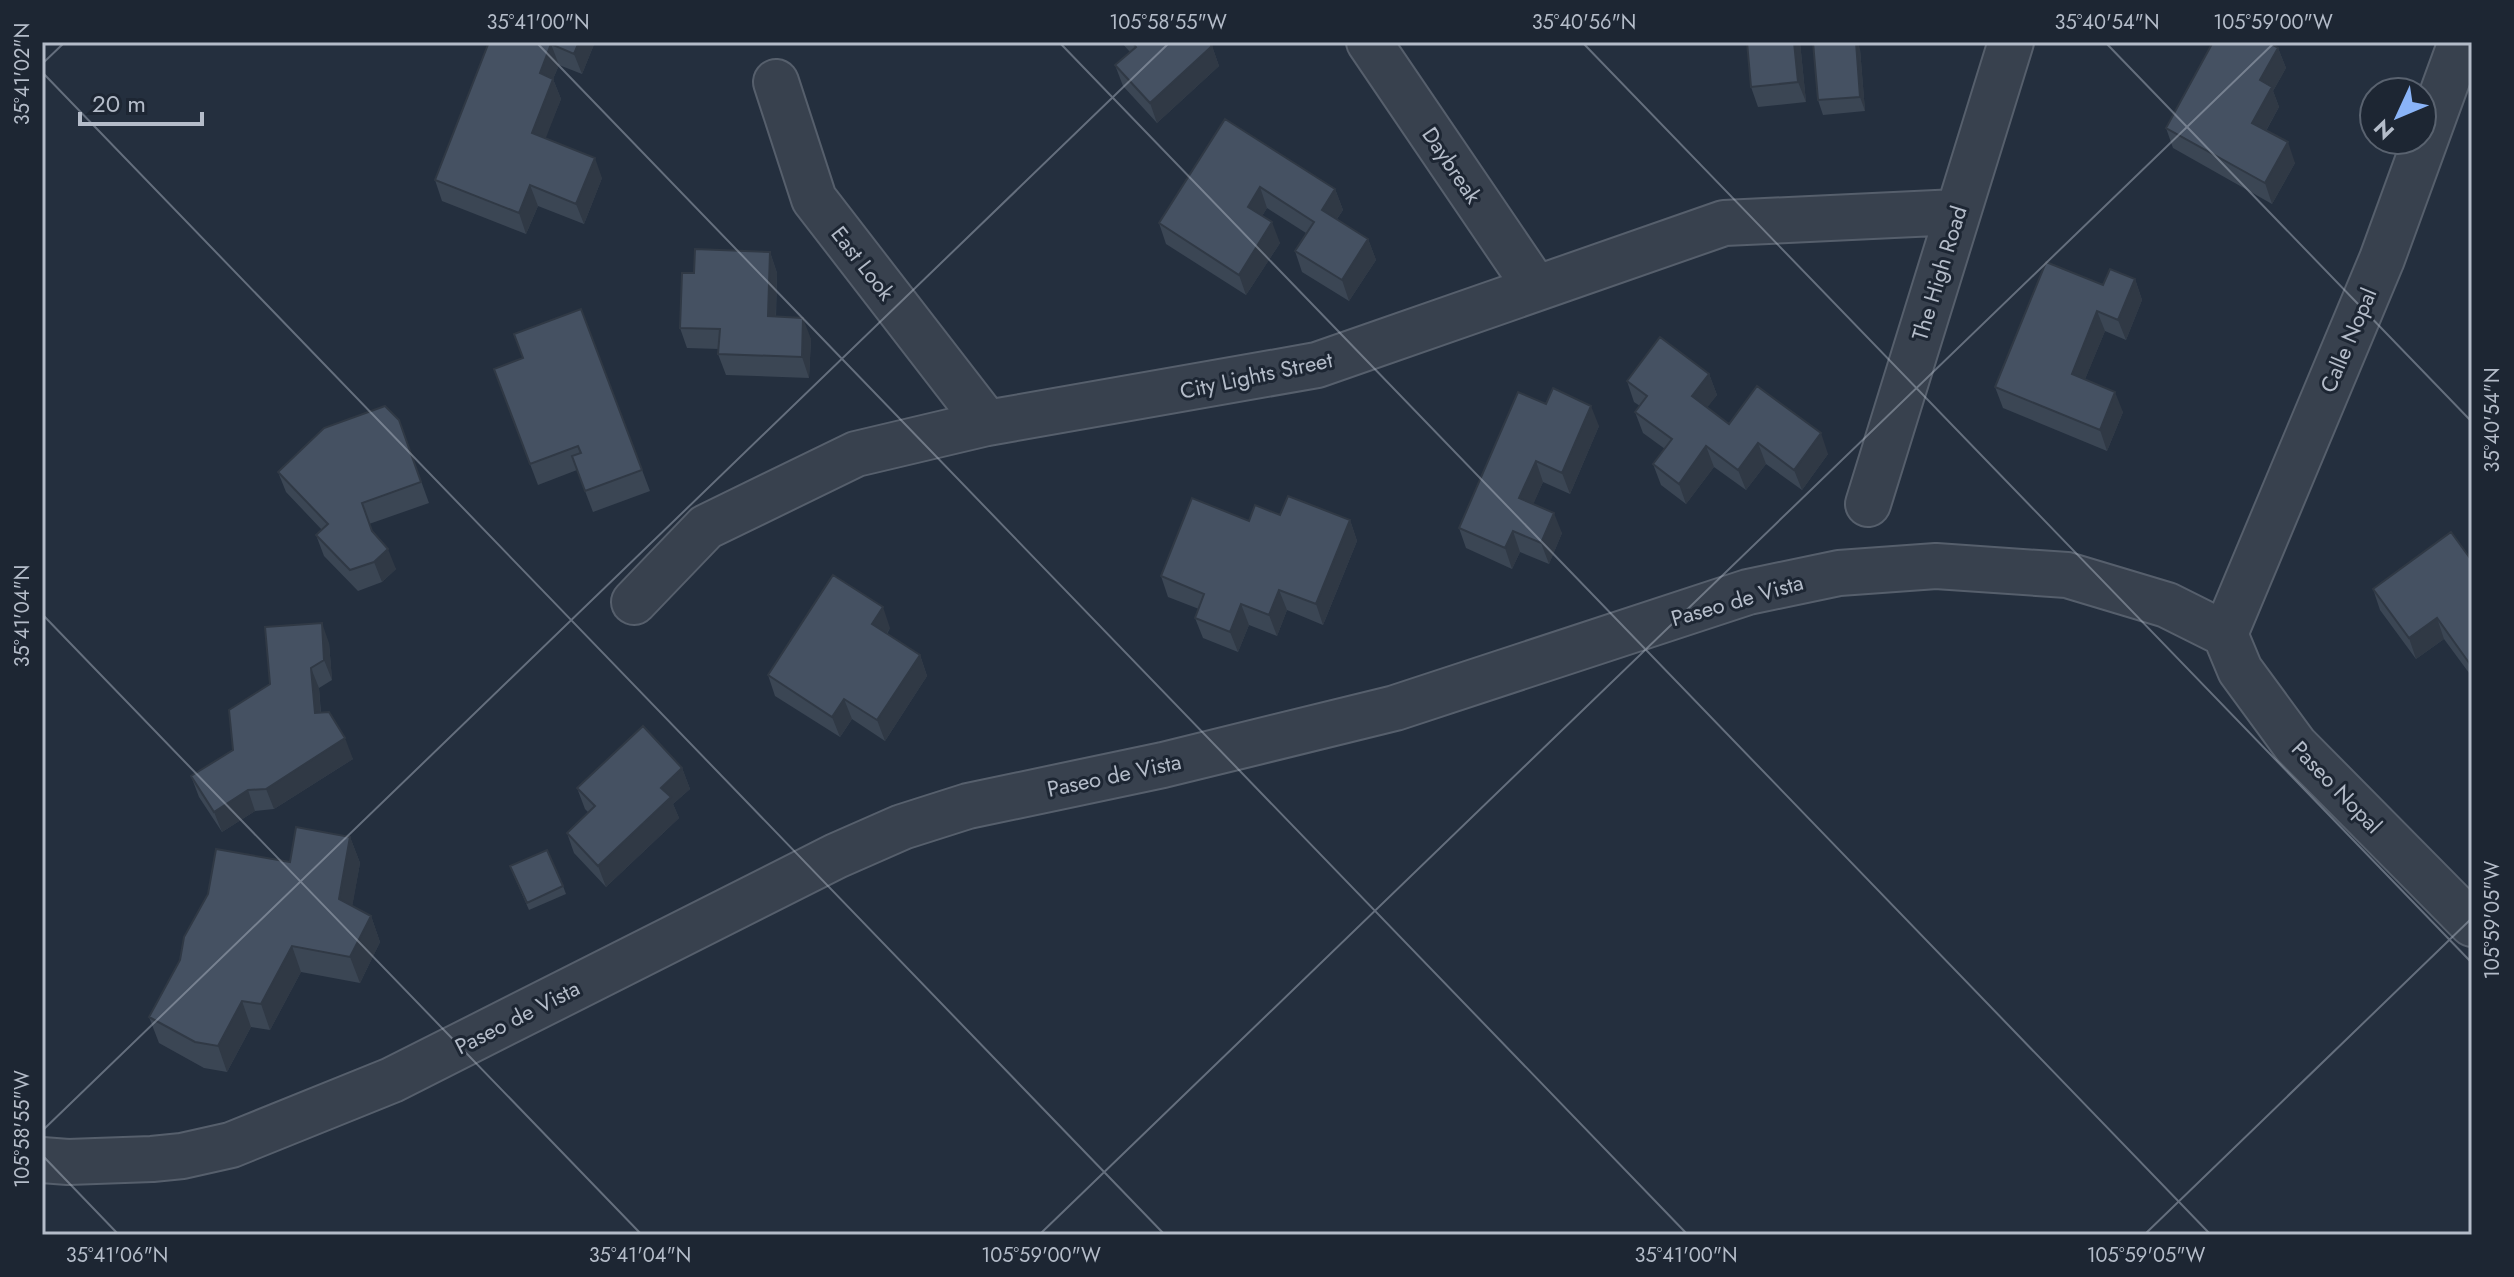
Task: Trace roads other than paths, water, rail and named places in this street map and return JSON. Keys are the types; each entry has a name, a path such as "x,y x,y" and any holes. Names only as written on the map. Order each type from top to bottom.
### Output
{"street":[{"name":"Daybreak","path":"1369,42 1536,288"},
{"name":"The High Road","path":"1868,504 2011,42"},
{"name":"Calle Nopal","path":"2225,634 2382,259 2461,42"},
{"name":"East Look","path":"776,82 814,199 987,423"},
{"name":"City Lights Street","path":"634,602 706,527 856,454 987,423 1317,365 1724,223 1957,212"},
{"name":"Paseo de Vista","path":"42,1160 152,1159 231,1145 392,1080 822,863 902,827 968,806 1163,765 1395,708 1748,592 1839,573 1936,566 2015,570 2067,575 2126,592 2167,605 2225,634"},
{"name":"Paseo Nopal","path":"2225,634 2240,670 2295,745 2472,924"}]}
